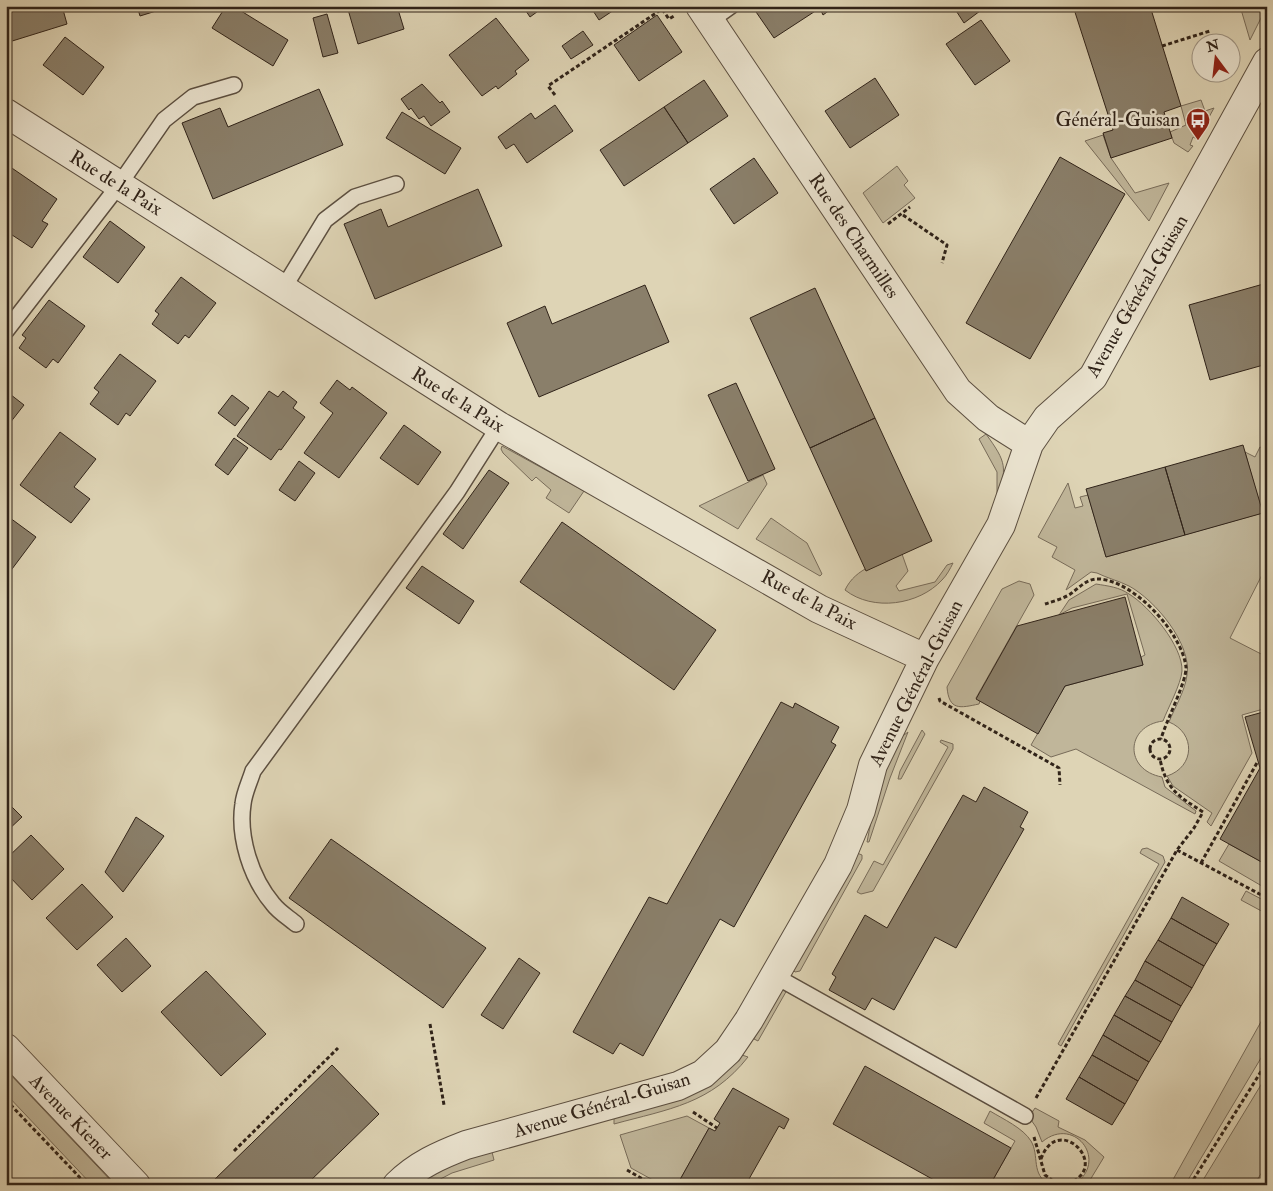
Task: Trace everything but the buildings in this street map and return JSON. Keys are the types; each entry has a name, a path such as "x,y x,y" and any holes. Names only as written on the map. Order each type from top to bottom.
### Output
{"street":[{"name":"Rue des Charmilles","path":"704,12 958,391 988,418 1030,444"},
{"name":"Avenue Général-Guisan","path":"397,1185 407,1175 435,1156 678,1086 703,1074 728,1051 775,976 838,866 861,810 873,764 925,658 1001,525 1030,444 1048,418 1094,377 1267,62"},
{"name":"Rue de la Paix","path":"6,113 499,426 819,609 925,658"},
{"name":"Avenue Kiener","path":"6,1048 136,1185"}],"lane":[{"path":"6,331 119,185 164,120 193,97 234,85"},
{"path":"283,289 325,220 355,197 396,184"},
{"path":"296,924 273,905 260,884 246,850 241,825 243,802 253,771 457,492 499,426"},
{"path":"775,976 1025,1116"}],"path":[{"path":"556,95 548,86 662,9 669,18 704,12"},
{"path":"1162,46 1210,31"},
{"path":"888,224 903,215 910,207"},
{"path":"903,215 947,245 942,263"},
{"path":"1046,604 1073,593 1080,585 1100,579 1133,592 1162,619 1181,650 1186,669 1182,685 1166,721 1161,739"},
{"path":"939,691 940,701 1059,768 1060,784"},
{"path":"1161,739 1169,744 1170,751 1160,759 1154,757 1150,748 1154,741 1161,739"},
{"path":"1041,1160 1047,1146 1060,1140 1075,1143 1084,1154 1084,1167 1078,1178 1070,1184 1062,1184 1050,1180 1042,1170 1041,1160 1025,1116 1177,850 1194,828 1203,812 1178,795 1168,784 1160,759"},
{"path":"1201,863 1258,761"},
{"path":"1177,850 1267,898"},
{"path":"430,1024 444,1105"},
{"path":"234,1151 338,1048"},
{"path":"1190,1185 1267,1062"},
{"path":"6,1100 87,1185"},
{"path":"687,1108 717,1128"},
{"path":"627,1170 653,1185"}],"shaded area":[{"path":"1240,6 1267,6 1250,40"},
{"path":"1201,100 1205,111 1214,108 1197,139 1193,137 1190,145 1193,146 1188,152 1174,143 1170,132 1186,125 1181,106"},
{"path":"1103,135 1111,158 1135,193 1169,183 1149,221 1085,141"},
{"path":"897,166 908,181 904,185 915,198 883,223 863,193"},
{"path":"986,434 998,452 1003,466 997,501 997,472 979,439"},
{"path":"502,446 584,491 569,513 546,498 551,490 536,477 532,481 503,453"},
{"path":"1260,447 1267,450 1267,565 1230,638 1267,657 1267,708 1242,715 1252,753 1211,826 1207,822 1212,813 1173,786 1167,776 1176,772 1183,765 1189,750 1184,734 1178,727 1169,722 1182,693 1187,675 1184,650 1178,637 1170,624 1150,601 1125,584 1091,572 1066,590 1075,570 1052,557 1057,547 1038,537 1068,483 1075,508 1083,506 1080,497 1088,495 1106,557 1262,513 1245,452 1255,457"},
{"path":"763,475 767,484 738,529 699,506"},
{"path":"771,518 807,543 822,574 820,576 756,539"},
{"path":"902,554 908,571 896,586 899,591 935,582 947,565 953,563 942,580 932,589 909,600 895,603 869,601 856,597 845,590 855,576 862,571"},
{"path":"1019,581 1030,584 1034,595 976,698 980,701 979,704 961,707 953,704 948,695 947,687 1002,589"},
{"path":"1096,584 1121,590 1137,600 1155,617 1177,650 1182,671 1174,696 1163,721 1150,725 1141,731 1136,739 1134,748 1136,758 1141,766 1150,773 1162,777 1165,787 1196,811 1195,814 1076,749 1051,757 1031,745 1065,686 1143,665 1141,657 1145,655 1127,594 1072,608 1059,615 1069,600"},
{"path":"922,730 925,734 901,779 898,779 900,771"},
{"path":"908,732 890,778 869,842 867,842 885,766 899,740"},
{"path":"941,740 953,744 953,749 873,891 861,894 857,892 874,861 883,865 948,747 940,742"},
{"path":"1229,844 1267,865 1267,889 1219,861"},
{"path":"1147,848 1163,856 1165,862 1061,1046 1058,1044 1159,864 1140,853 1142,849"},
{"path":"857,853 862,855 862,859 800,971 795,972 793,970"},
{"path":"1246,891 1267,902 1267,914 1241,900"},
{"path":"782,989 787,990 758,1041 754,1039 770,1005"},
{"path":"1267,1011 1267,1048 1185,1185 1170,1185"},
{"path":"742,1055 748,1057 734,1073 704,1095 671,1109 614,1124 614,1118 683,1098"},
{"path":"6,1070 115,1185 92,1185 6,1094"},
{"path":"1267,1075 1267,1164 1254,1185 1200,1185"},
{"path":"1035,1108 1059,1121 1058,1127 1085,1140 1104,1157 1087,1185 1075,1184 1085,1174 1089,1164 1088,1153 1083,1144 1075,1137 1065,1134 1054,1135 1042,1142 1036,1127 1029,1117"},
{"path":"990,1111 1012,1124 1027,1136 1034,1147 1040,1176 1050,1185 990,1185 1015,1141 984,1123"},
{"path":"687,1116 709,1128 677,1185 662,1185 631,1168 620,1135"},
{"path":"492,1152 494,1160 452,1173 429,1185 415,1185 442,1168"}],"place":[{"name":"Général-Guisan","path":"1198,141"}]}
